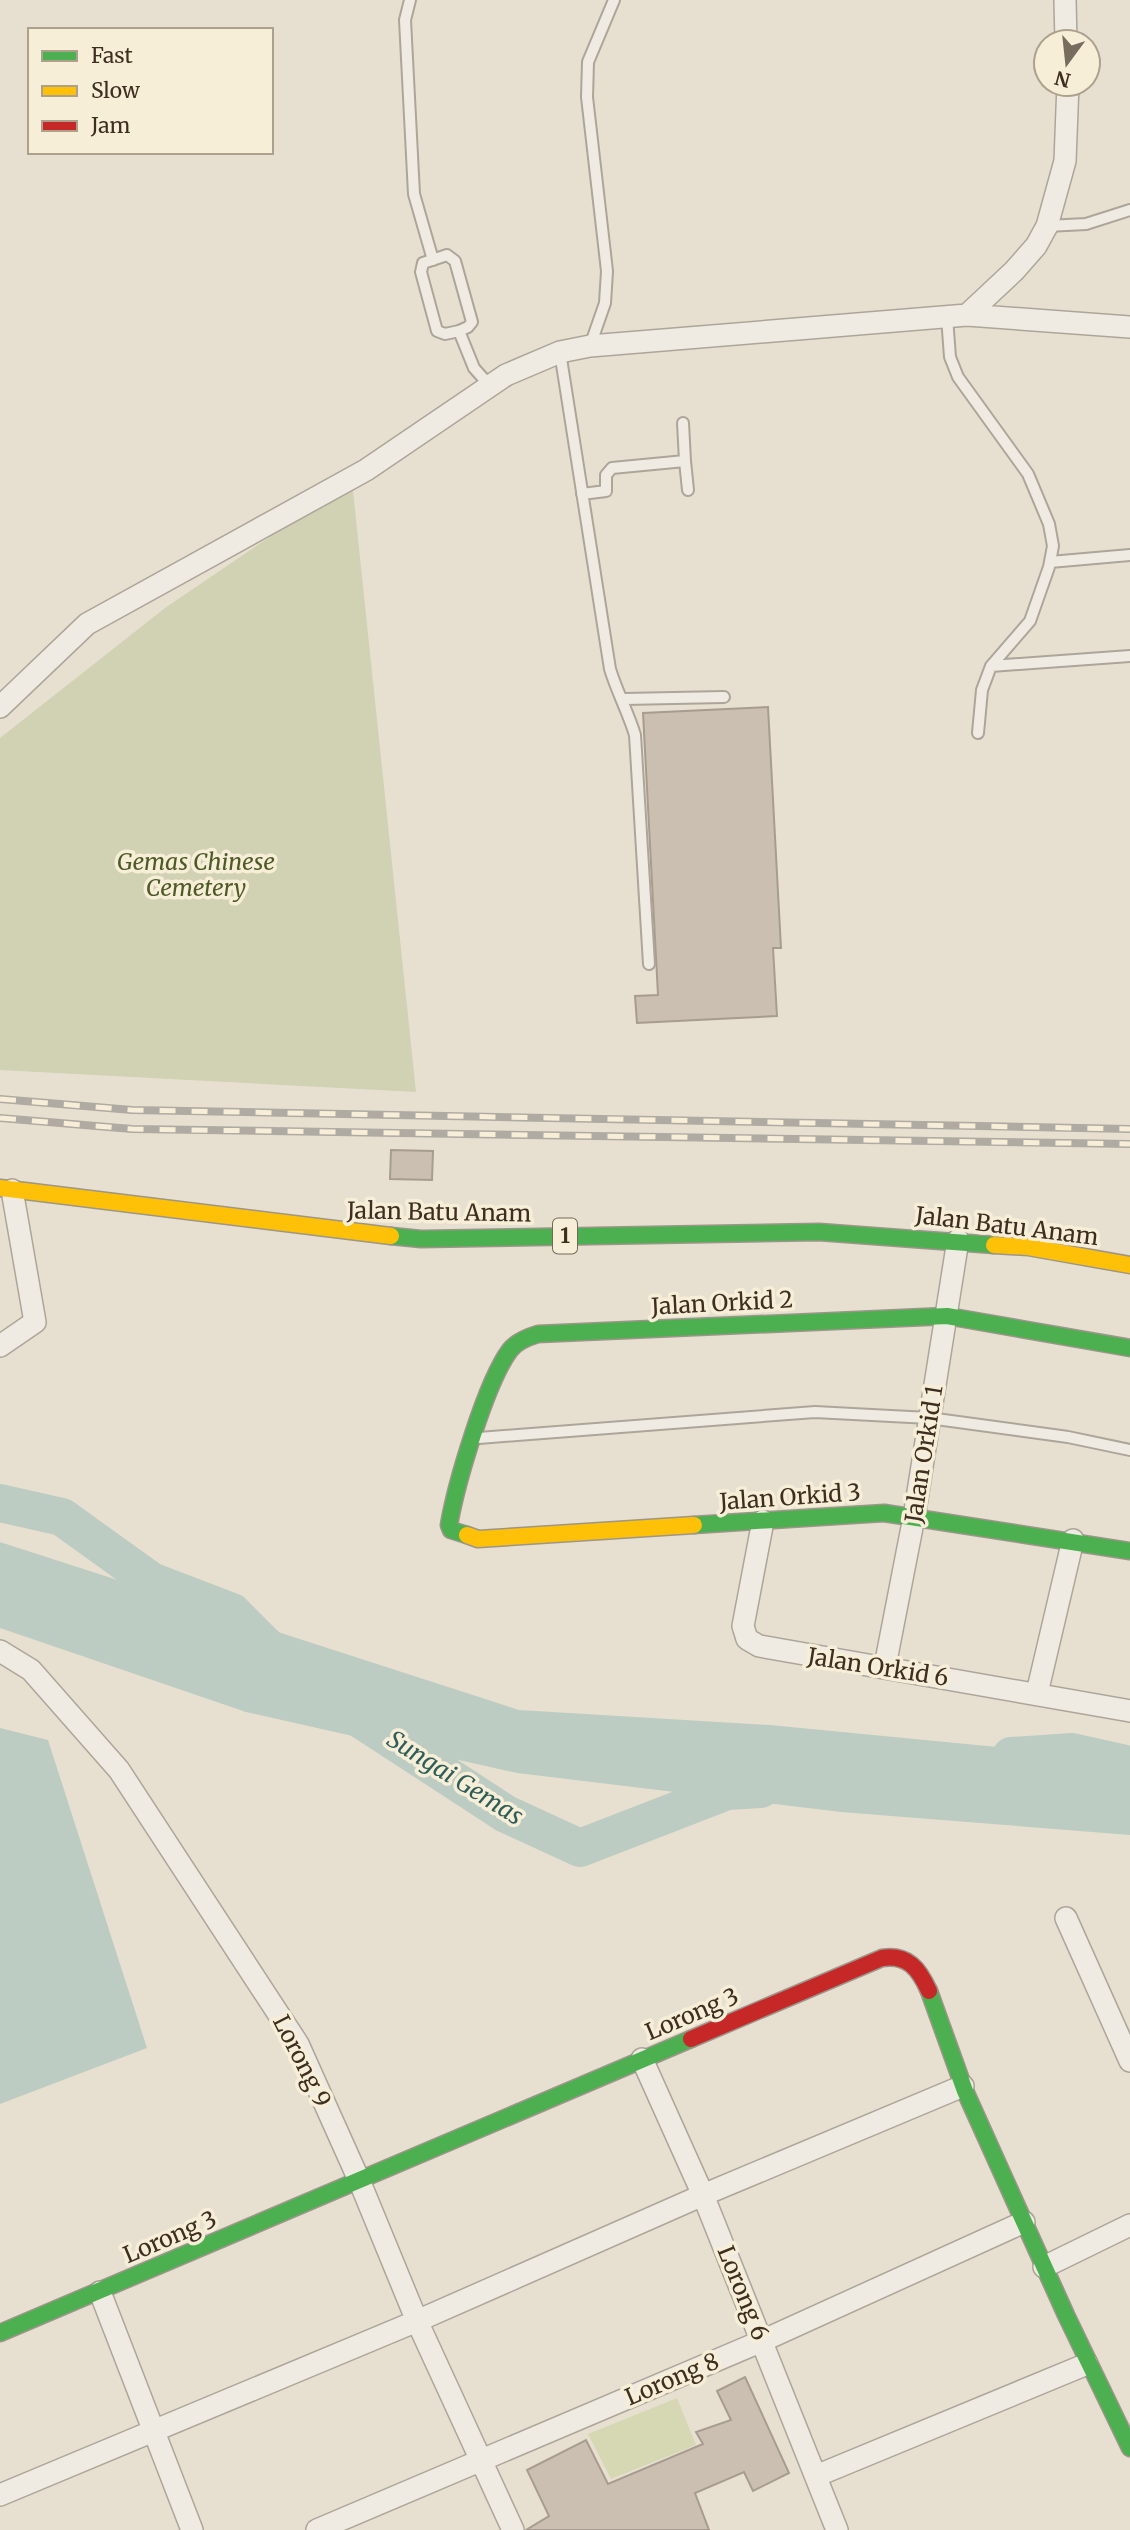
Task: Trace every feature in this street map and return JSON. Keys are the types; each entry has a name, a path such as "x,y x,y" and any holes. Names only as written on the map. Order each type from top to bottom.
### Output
{"main road":[{"name":"Jalan Batu Anam","path":"6,1189 340,1232 421,1238 819,1231 1028,1247 1130,1265"},
{"name":"Jalan Orkid 2","path":"451,1530 450,1519 475,1439 510,1350 524,1338 538,1334 947,1316 1130,1348"},
{"name":"Jalan Orkid 3","path":"451,1530 478,1539 884,1513 1073,1540 1130,1551"},
{"name":"Lorong 3","path":"0,2333 642,2059 882,1958 893,1956 911,1963 923,1979 963,2086 1087,2364 1130,2448"}],"street":[{"path":"1065,0 1066,28"},
{"path":"957,316 1014,271 1036,246 1047,226 1065,161 1067,98"},
{"path":"0,708 87,624 366,470 490,386 531,362 560,352 590,346 957,316 1130,327"},
{"path":"0,1346 35,1322 6,1189"},
{"name":"Jalan Orkid 1","path":"886,1667 914,1517 958,1240"},
{"name":"Jalan Orkid 6","path":"763,1521 744,1613 747,1639 772,1650 886,1667 1130,1711"},
{"path":"1037,1693 1073,1540"},
{"name":"Lorong 9","path":"0,1651 31,1670 119,1770 298,2044 359,2180 417,2321 513,2530"},
{"path":"1066,1918 1130,2061"},
{"name":"Lorong 6","path":"642,2059 703,2194 837,2530"},
{"path":"0,2495 417,2321 703,2194 963,2086"},
{"name":"Lorong 8","path":"317,2530 762,2341 1024,2222"},
{"path":"1044,2267 1130,2225"},
{"path":"100,2292 192,2530"},
{"path":"816,2476 1087,2364"}],"lane":[{"path":"410,0 405,20 414,194 433,260"},
{"path":"590,346 605,303 607,271 587,97 588,62 614,0"},
{"path":"1047,226 1086,224 1130,210"},
{"path":"447,255 455,261 472,322 459,331 445,334 437,331 421,272 423,263 447,255"},
{"path":"957,316 950,357 958,377 1028,474 1049,524 1053,545 1030,621 992,666 982,690 978,733"},
{"path":"459,331 474,368 490,386"},
{"path":"560,352 610,669 616,688 624,699 638,756 649,964"},
{"path":"683,423 688,491"},
{"path":"582,494 606,491 606,475 612,468 685,461"},
{"path":"1050,562 1130,555"},
{"path":"992,666 1130,656"},
{"path":"624,699 724,697"},
{"path":"475,1439 815,1412 929,1418 1068,1437 1130,1450"}],"green space":[{"name":"Gemas Chinese Cemetery","path":"352,481 416,1092 0,1070 0,738 165,608"},
{"path":"677,2398 696,2445 611,2479 588,2434"}],"shaded area":[{"path":"0,1542 519,1710 770,1725 1130,1760 1130,1835 841,1812 517,1773 246,1712 0,1628"},
{"path":"0,1728 48,1740 147,2048 0,2104"}],"building":[{"path":"768,707 781,948 773,948 777,1016 637,1023 635,996 658,995 643,713"},
{"path":"391,1150 433,1151 432,1180 390,1179"},
{"path":"745,2377 789,2473 753,2491 744,2472 695,2493 709,2530 526,2530 549,2516 527,2470 586,2440 608,2484 703,2444 696,2432 731,2420 717,2391"}],"waterway":[{"name":"Sungai Gemas","path":"0,1503 62,1517 151,1581 232,1612 276,1656"},
{"name":"Sungai Gemas","path":"357,1717 506,1814 580,1848 727,1791 761,1789"},
{"name":"Sungai Gemas","path":"1011,1756 1072,1752 1130,1765"}],"railway":[{"path":"0,1099 132,1110 1130,1129"},
{"path":"0,1118 132,1129 1130,1144"}],"traffic: fast":[{"path":"391,1236 421,1239 819,1232 994,1245"},
{"path":"467,1535 451,1530 449,1525 465,1460 482,1409 491,1385 510,1350 519,1342 538,1334 947,1316 1130,1348"},
{"path":"694,1525 884,1513 1130,1551"},
{"path":"929,1991 965,2091 1066,2315 1130,2448"},
{"path":"0,2333 691,2039"}],"traffic: slow":[{"path":"0,1188 391,1236"},
{"path":"994,1245 1028,1247 1130,1265"},
{"path":"467,1535 478,1539 694,1525"}],"traffic: jam":[{"path":"691,2039 882,1958 899,1958 912,1965 929,1991"}]}
